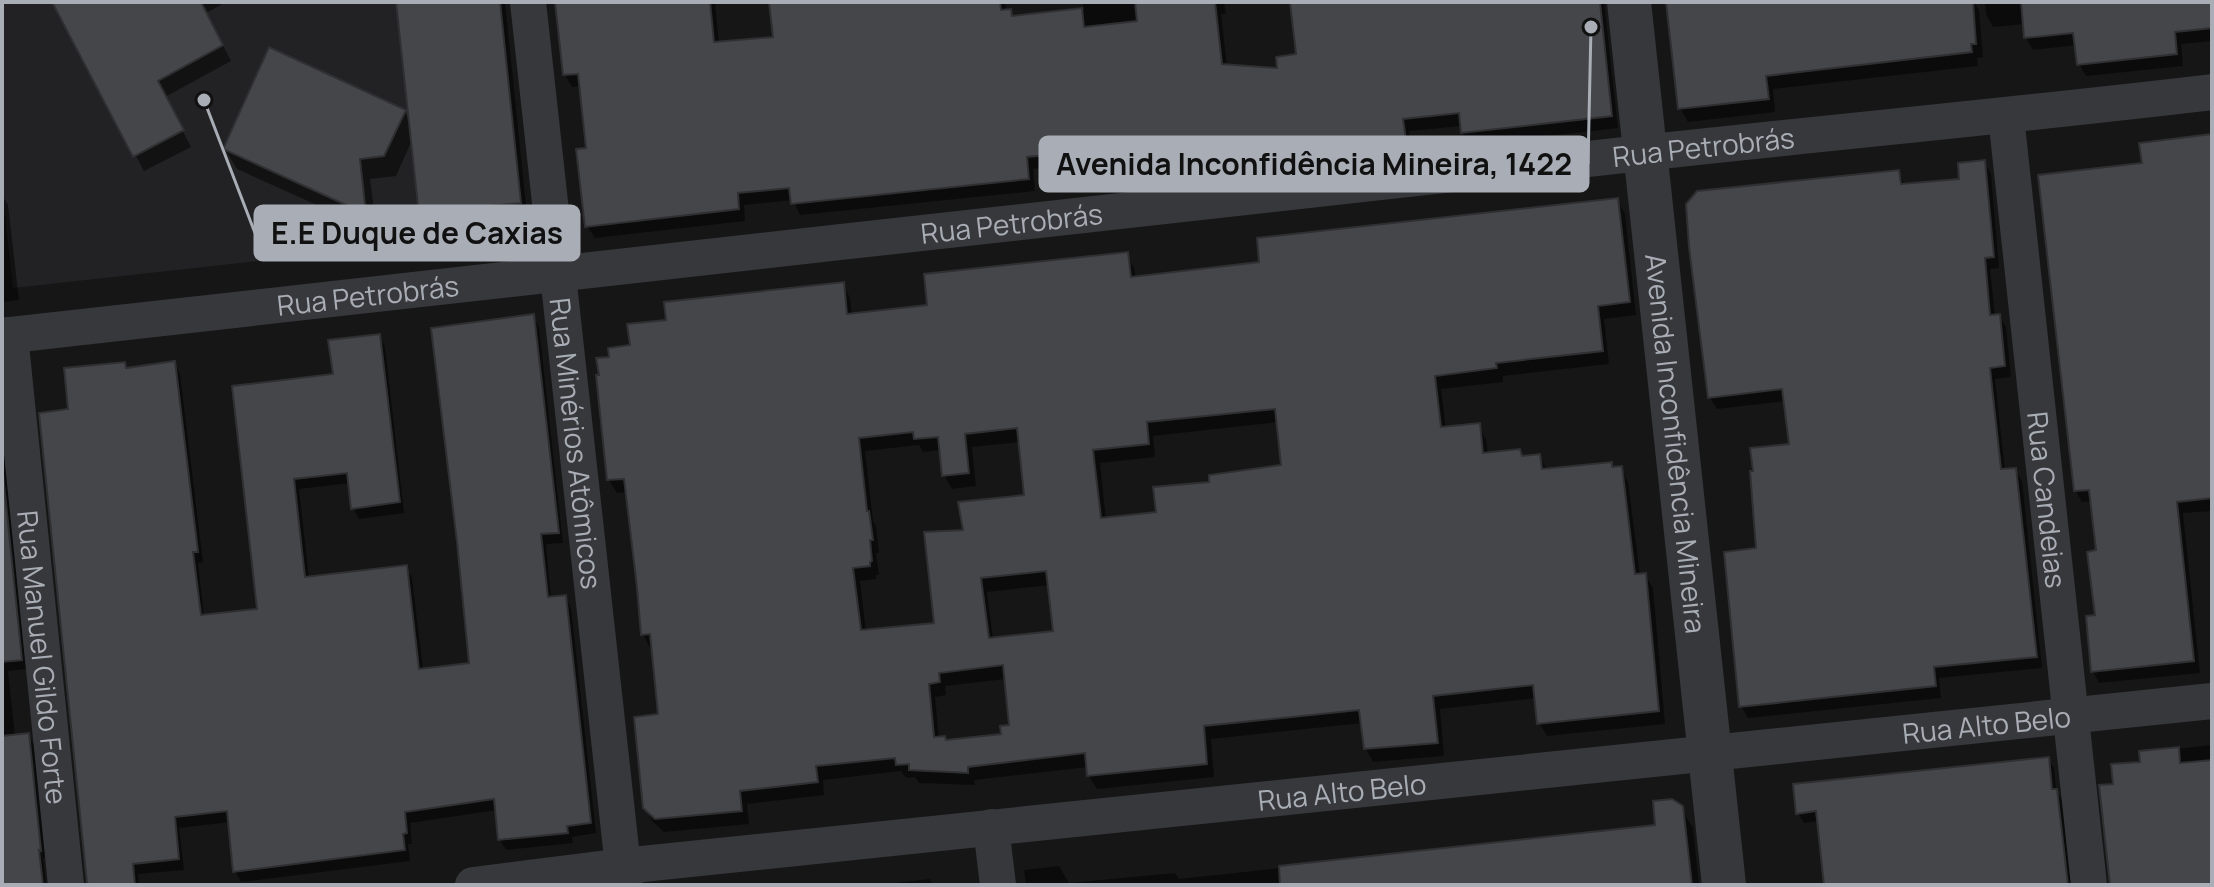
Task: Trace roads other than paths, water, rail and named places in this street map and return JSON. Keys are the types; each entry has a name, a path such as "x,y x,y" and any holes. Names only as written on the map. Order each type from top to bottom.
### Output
{"street":[{"name":"Rua Minérios Atômicos","path":"528,2 624,876"},
{"name":"Avenida Inconfidência Mineira","path":"1629,2 1724,885"},
{"name":"Rua Petrobrás","path":"6,336 558,272 2212,92"},
{"name":"Rua Candeias","path":"2006,116 2089,885"},
{"name":"Rua Manuel Gildo Forte","path":"6,336 66,885"},
{"name":"Rua Alto Belo","path":"473,885 624,876 991,827 2212,701"},
{"path":"991,827 998,885"}],"place":[{"name":"Avenida Inconfidência Mineira, 1422","path":"1591,27"},
{"name":"E.E Duque de Caxias","path":"204,100"}]}
